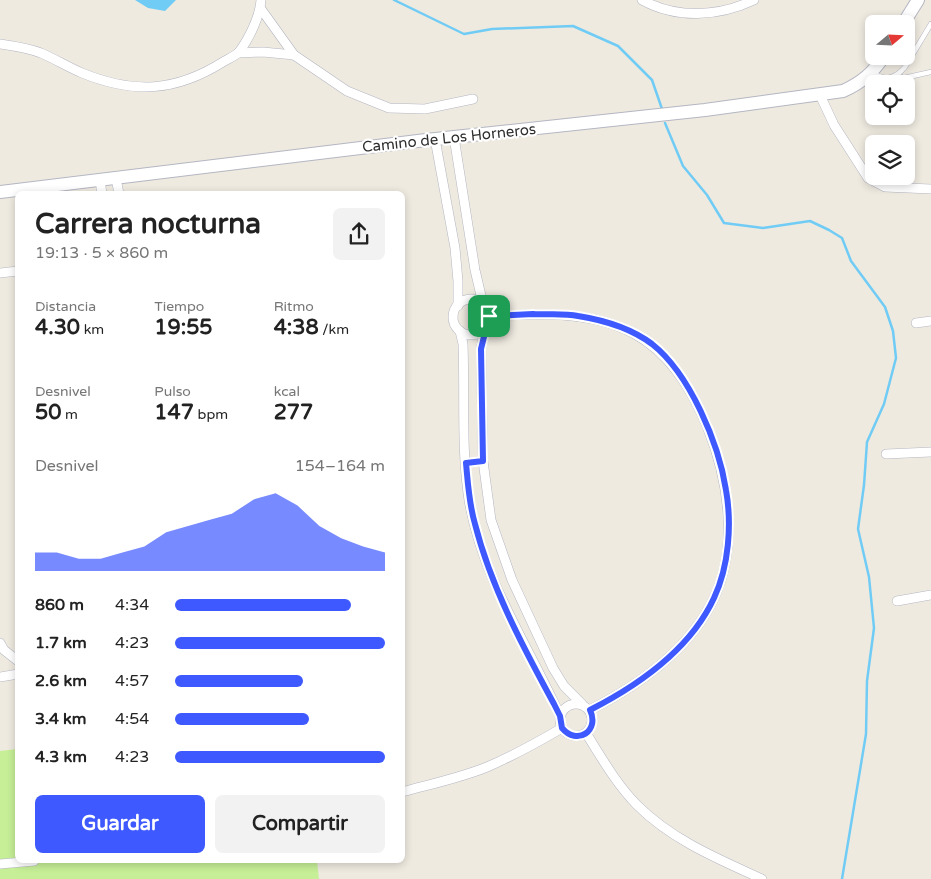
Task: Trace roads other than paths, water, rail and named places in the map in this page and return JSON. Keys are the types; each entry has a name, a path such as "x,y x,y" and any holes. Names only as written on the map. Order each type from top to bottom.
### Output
{"street":[{"path":"642,0 649,4 683,13 699,14 716,13 737,8 754,0"},
{"path":"909,15 918,0"},
{"path":"0,44 16,46 39,53 81,73 114,84 144,88 184,82 238,53 250,33 261,4"},
{"path":"261,4 294,55 347,91 389,108 425,109 473,100"},
{"path":"238,53 263,52 294,55"},
{"name":"Camino de Los Horneros","path":"0,192 435,139 695,112 843,92 859,84 873,72 878,65"},
{"path":"820,95 834,126 868,178 885,188 931,189"},
{"path":"454,137 475,270 483,304 489,316 481,349 483,461 491,520 512,580 553,668 564,686 590,710 593,720 590,729 582,736 571,735 562,728 560,716 508,614 475,525 469,500 466,463 463,344 460,331 454,323 454,314 461,303 470,300 483,304"},
{"path":"435,139 455,248 458,306"},
{"path":"116,178 118,191"},
{"path":"100,180 102,191"},
{"path":"0,272 15,271"},
{"path":"489,316 577,315 611,324 652,344 671,363 687,386 699,407 719,459 726,490 728,523 727,547 722,574 714,598 685,640 663,663 615,697 590,710"},
{"path":"916,323 931,321"},
{"path":"460,331 473,335 485,329"},
{"path":"886,454 931,452"},
{"path":"466,463 483,461"},
{"path":"497,586 512,580"},
{"path":"897,601 931,595"},
{"path":"1,648 15,658"},
{"path":"0,677 15,674"},
{"path":"560,716 568,705 582,704"},
{"path":"405,791 486,768 519,753 562,728"},
{"path":"586,733 636,804 659,824 690,846 762,879"},
{"path":"0,864 15,863"}],"lane":[{"path":"897,75 905,67 931,24"},
{"path":"873,72 878,75"},
{"path":"915,76 931,72"}],"water":[{"path":"135,0 176,0 165,11 148,8"}],"waterway":[{"path":"394,0 464,34 492,29 573,26 618,46 652,80 662,109"},
{"path":"665,123 683,166 707,195 724,223 763,228 810,221 842,238 851,261 885,307 893,331 896,358 884,404 867,442 858,529 869,577 874,628 867,681 866,734 842,879"}]}
